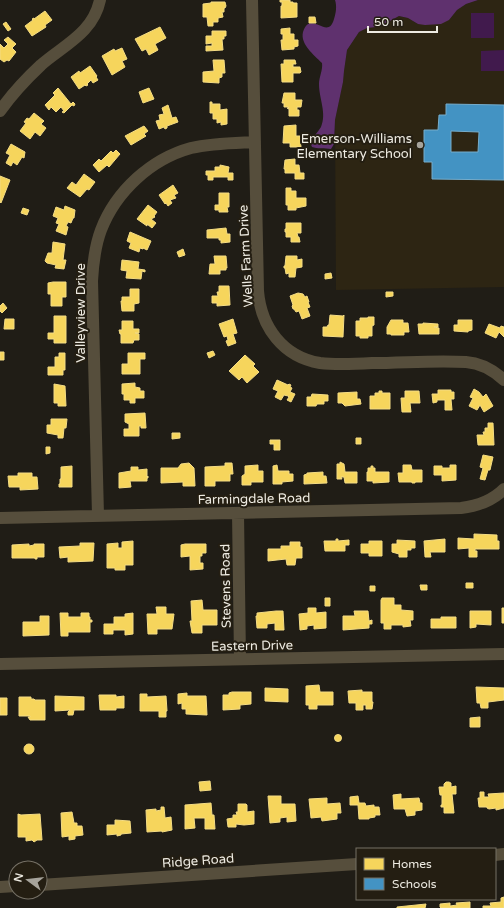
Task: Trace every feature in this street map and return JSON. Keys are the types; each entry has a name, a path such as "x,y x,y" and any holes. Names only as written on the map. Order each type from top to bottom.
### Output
{"street":[{"path":"0,111 30,75 78,37 87,28 95,16 100,0"},
{"name":"Wells Farm Drive","path":"252,0 258,297 261,312 274,337 293,353 306,359 325,363 470,362 488,368 504,380"},
{"name":"Valleyview Drive","path":"98,516 92,281 94,256 102,229 114,206 125,192 142,174 161,161 180,152 200,146 224,143 255,142"},
{"name":"Farmingdale Road","path":"0,518 461,508 484,503 504,489"},
{"name":"Stevens Road","path":"238,513 240,659"},
{"name":"Eastern Drive","path":"0,664 504,654"},
{"name":"Ridge Road","path":"48,884 356,864"}],"shaded area":[{"path":"335,0 478,0 466,4 457,10 449,20 441,24 418,24 408,18 399,16 376,27 367,28 359,32 347,50 343,82 335,120 334,144 331,149 316,148 312,147 310,142 323,122 323,111 319,90 322,63 306,45 303,32 308,24 312,23 323,27 329,27 332,24 336,12"},
{"name":"Emerson-Williams Elementary School","path":"478,0 504,0 504,287 336,290 335,120 343,82 347,50 359,32 367,28 376,27 399,16 408,18 418,24 449,20 457,10 466,4"},
{"path":"471,13 494,13 494,38 471,38"},
{"path":"504,50 504,71 481,71 481,51"}],"building: Homes":[{"path":"280,0 290,0 290,2 297,3 297,17 281,18 282,2 280,2"},
{"path":"211,2 225,2 226,6 224,8 224,12 222,12 223,17 218,18 218,22 213,22 213,26 208,26 207,17 203,17 203,4"},
{"path":"45,11 52,20 45,25 46,27 32,36 25,26 33,20 32,19"},
{"path":"309,17 315,17 316,23 309,23"},
{"path":"6,22 11,29 8,31 3,24"},
{"path":"160,27 166,38 155,44 158,50 149,55 146,49 142,51 135,39"},
{"path":"290,28 290,34 294,34 294,40 298,40 298,46 294,47 294,49 282,50 281,40 283,40 283,34 281,34 281,29"},
{"path":"212,31 226,31 226,36 222,39 223,50 206,51 206,46 212,46 212,43 206,44 206,36 212,36"},
{"path":"8,37 16,44 12,48 16,52 9,61 7,60 4,62 0,59 0,44 4,48 8,44 4,40"},
{"path":"122,48 127,59 122,61 125,67 112,75 102,56 114,49 115,51"},
{"path":"213,60 224,60 225,73 222,73 222,77 219,78 219,83 203,82 203,72 214,71"},
{"path":"284,60 295,60 296,64 293,64 293,67 300,67 300,73 293,73 293,82 282,82 281,64 284,64"},
{"path":"90,66 98,80 93,83 91,80 87,84 88,85 85,85 79,89 71,77"},
{"path":"58,88 71,104 73,102 75,104 64,113 62,112 64,111 61,107 56,112 51,107 49,110 45,105 55,95 53,93"},
{"path":"149,88 154,99 143,103 139,92"},
{"path":"284,93 295,93 295,100 302,100 301,107 297,107 297,110 299,110 299,116 289,116 289,109 287,108 289,108 284,107 284,103 282,103"},
{"path":"210,102 212,102 212,104 220,104 220,110 227,109 227,124 221,125 221,122 217,123 217,119 213,119 213,113 210,113"},
{"path":"168,105 172,118 176,117 178,122 167,126 165,129 164,127 159,129 156,121 160,120 159,115 164,114 162,108"},
{"path":"34,113 44,121 41,124 46,128 40,136 35,132 30,139 20,131 26,123 24,122 27,118 29,119"},
{"path":"296,125 296,136 300,136 301,147 290,147 290,143 283,143 284,126"},
{"path":"144,126 148,131 144,134 146,136 131,145 125,136"},
{"path":"11,144 25,152 24,158 22,157 17,165 13,162 11,166 6,163 10,155 6,153"},
{"path":"116,150 120,154 109,167 107,165 99,172 93,165 99,159 101,161 111,151 113,153"},
{"path":"295,159 295,165 299,165 300,173 304,173 304,179 295,179 295,173 285,173 285,160"},
{"path":"220,165 229,167 228,173 233,173 233,180 228,180 228,177 213,177 213,180 208,180 206,171 215,171 215,167 220,167"},
{"path":"84,174 95,182 89,190 87,189 80,197 67,188 72,182 76,185"},
{"path":"0,176 10,180 1,203 0,202"},
{"path":"173,185 178,193 174,195 176,198 170,200 172,203 168,206 159,195"},
{"path":"286,188 291,188 291,191 296,191 296,198 306,198 306,206 296,208 296,210 288,210 288,205 286,205"},
{"path":"219,193 229,193 229,207 227,207 228,212 219,212 219,210 215,210 215,205 219,205"},
{"path":"148,205 157,212 154,216 155,217 151,219 156,223 152,228 137,219"},
{"path":"65,206 75,210 74,218 71,223 68,222 66,226 68,227 66,235 56,231 59,224 56,223 58,218 53,216 56,207 64,210"},
{"path":"23,208 29,210 27,215 21,213"},
{"path":"286,223 301,223 301,233 297,233 300,242 291,242 291,237 286,237"},
{"path":"226,228 227,234 230,234 230,242 221,243 219,238 207,238 207,230"},
{"path":"130,232 151,241 147,250 140,248 139,252 129,248 131,243 127,241"},
{"path":"53,242 65,244 63,260 66,260 64,269 55,268 56,265 45,261 48,253 52,253"},
{"path":"183,249 185,255 179,257 177,252"},
{"path":"214,256 226,256 227,268 226,270 220,270 220,274 209,274 210,264 215,264"},
{"path":"286,256 297,256 297,260 302,259 302,267 296,268 295,277 289,277 289,273 286,274 284,266"},
{"path":"122,260 139,262 138,269 145,270 145,272 142,271 141,279 126,278 127,271 121,270"},
{"path":"331,273 332,278 325,279 325,274"},
{"path":"66,282 66,297 62,297 62,306 51,306 51,294 48,294 48,283"},
{"path":"219,286 229,286 230,305 217,306 217,303 212,303 212,296 218,296 217,292 219,292"},
{"path":"130,289 139,289 139,303 134,304 134,311 122,311 122,297 130,297"},
{"path":"386,292 393,292 393,296 386,297"},
{"path":"298,293 303,294 305,297 307,296 310,307 307,308 310,316 302,319 299,311 296,312 293,309 290,296"},
{"path":"3,303 7,308 2,313 0,311 0,306"},
{"path":"330,315 344,315 343,337 323,336 323,327 327,327 329,325"},
{"path":"54,316 66,316 66,343 54,343 54,339 48,339 48,333 54,333"},
{"path":"374,317 372,336 368,336 368,338 360,338 360,336 356,336 356,321 360,321 360,318"},
{"path":"5,319 14,319 14,329 4,329"},
{"path":"233,319 237,333 233,334 236,343 228,346 226,341 228,340 227,336 224,337 219,324"},
{"path":"391,320 403,320 403,323 408,323 409,332 404,332 404,335 387,334 387,327"},
{"path":"458,320 472,320 472,330 468,332 454,331 454,325 458,325"},
{"path":"122,321 133,321 133,329 139,329 139,333 135,333 139,334 139,340 134,340 133,343 121,343 121,334 119,330 122,330"},
{"path":"418,324 438,324 438,327 434,327 439,328 439,334 419,334"},
{"path":"489,324 500,328 501,326 504,327 504,337 499,332 496,338 485,333"},
{"path":"213,351 215,355 209,358 207,353"},
{"path":"0,352 4,352 4,360 0,360"},
{"path":"59,353 65,353 65,370 63,370 63,375 48,375 48,367 55,367 55,357 59,357"},
{"path":"128,353 145,353 145,359 140,359 140,374 122,374 122,364 128,364"},
{"path":"245,355 255,364 253,366 259,372 247,383 242,377 239,380 229,371"},
{"path":"277,380 291,385 290,387 292,388 290,392 295,394 291,402 287,400 289,397 288,396 284,395 281,400 275,397 278,391 273,389"},
{"path":"135,383 135,387 140,388 140,391 144,391 144,398 135,398 135,403 130,403 130,400 124,400 124,394 122,394 122,384"},
{"path":"54,384 65,386 66,406 58,406 58,403 54,403"},
{"path":"474,389 483,397 486,394 493,406 484,412 480,405 477,410 469,406 473,398 470,397"},
{"path":"438,390 451,390 451,392 454,392 454,399 451,399 452,410 445,410 445,400 437,400 437,402 433,403 432,394 438,394"},
{"path":"379,391 382,391 382,393 390,393 390,409 370,409 370,396 375,396 375,393 379,393"},
{"path":"405,391 419,391 420,403 410,403 411,412 402,412 401,398 405,398"},
{"path":"357,392 357,399 360,399 361,404 345,406 342,403 338,403 338,393"},
{"path":"312,394 328,395 328,401 324,401 324,404 317,404 316,406 307,406 307,397 311,397"},
{"path":"145,413 146,428 141,428 141,426 139,426 139,436 124,436 124,429 129,429 129,424 125,422 125,414"},
{"path":"51,419 67,419 63,438 58,438 58,435 47,433 47,425 51,425"},
{"path":"488,423 493,423 494,445 478,445 477,435 484,435 483,432 485,432 485,428 488,428"},
{"path":"172,433 180,433 180,438 172,439"},
{"path":"356,438 361,438 361,444 356,444"},
{"path":"270,440 280,440 280,450 274,450 274,444 270,444"},
{"path":"46,447 50,447 50,453 46,454"},
{"path":"483,455 493,457 490,470 488,470 485,480 480,479 483,468 480,467"},
{"path":"340,462 344,464 345,472 357,472 357,483 345,483 344,477 341,477 342,479 337,479 337,464 340,464"},
{"path":"189,463 194,468 195,486 183,486 183,482 161,483 161,468 178,468 181,464"},
{"path":"225,463 232,463 233,474 230,474 230,481 215,481 215,486 205,486 205,467 225,466"},
{"path":"258,465 258,471 263,471 263,482 251,482 251,485 242,485 242,476 245,474 245,466"},
{"path":"277,465 278,471 289,471 289,474 293,474 293,481 282,482 282,484 273,484 273,466"},
{"path":"403,465 411,465 412,470 422,470 422,482 399,482 398,473 403,473"},
{"path":"450,465 456,465 456,480 442,481 442,475 434,475 434,466 450,468"},
{"path":"72,466 72,487 59,487 61,467"},
{"path":"371,466 375,468 375,472 389,472 389,482 373,483 373,481 367,481 368,468 371,468"},
{"path":"131,467 138,467 138,470 147,469 147,481 130,481 131,487 119,488 119,473 131,471"},
{"path":"323,472 323,476 326,476 327,483 304,484 304,475 307,473"},
{"path":"18,473 32,473 32,477 37,477 38,489 20,490 20,487 9,487 8,476 18,476"},
{"path":"474,534 497,535 499,549 475,549 475,551 477,551 477,557 469,557 469,548 458,549 458,538 474,539"},
{"path":"336,539 338,539 338,541 349,540 349,545 345,545 345,551 325,551 324,541 336,541"},
{"path":"445,539 445,552 430,552 431,557 425,557 424,541"},
{"path":"397,540 415,541 415,548 407,550 407,557 399,557 399,554 392,552 392,544 397,544"},
{"path":"133,541 133,565 125,565 125,570 107,568 107,544 118,543 118,548 122,548 122,542"},
{"path":"369,541 382,541 382,556 369,556 369,553 361,553 361,544 369,544"},
{"path":"290,542 300,542 300,547 302,547 302,558 296,558 295,565 287,565 286,559 268,561 268,549 281,549 281,546 290,546"},
{"path":"80,543 94,543 93,561 68,562 68,557 60,558 59,547 80,546"},
{"path":"29,544 29,546 34,544 44,544 44,557 37,557 37,559 12,558 12,545"},
{"path":"206,544 206,553 202,553 202,556 200,556 200,563 203,563 203,569 190,570 190,556 181,557 181,545"},
{"path":"466,583 473,583 473,588 466,588"},
{"path":"420,585 427,585 427,590 421,590"},
{"path":"370,586 375,586 375,591 370,591"},
{"path":"325,598 330,598 330,606 325,606"},
{"path":"382,598 394,598 394,605 401,605 401,610 413,611 413,620 410,620 411,626 403,627 403,625 391,625 391,629 384,629 384,623 381,623"},
{"path":"202,600 203,610 217,610 217,625 202,625 202,633 192,633 190,621 192,621 191,601"},
{"path":"156,607 166,607 166,614 174,614 172,629 157,629 157,634 148,634 147,614 157,614"},
{"path":"308,608 316,608 316,613 326,612 326,628 314,629 314,625 307,626 307,629 300,630 299,614 308,613"},
{"path":"502,608 504,608 504,623 502,623"},
{"path":"283,611 284,630 275,630 275,623 267,624 267,628 257,628 257,613"},
{"path":"354,611 368,611 369,621 372,620 372,624 369,624 369,628 343,630 343,616 355,616"},
{"path":"470,611 491,611 491,625 476,624 476,627 470,628"},
{"path":"60,613 68,613 68,617 81,617 81,613 89,613 90,620 92,620 92,622 90,622 90,632 68,632 68,636 61,636"},
{"path":"133,613 133,634 125,635 125,630 113,630 113,634 104,634 104,624 114,624 114,617 125,617 125,614"},
{"path":"40,616 49,616 49,635 23,636 23,622 40,622"},
{"path":"441,617 456,617 456,628 431,628 431,619 441,619"},
{"path":"319,685 320,692 333,692 333,705 317,705 317,709 309,709 309,705 306,705 306,686"},
{"path":"476,687 504,688 504,700 488,702 488,708 481,708 480,703 477,703"},
{"path":"265,688 288,689 288,702 265,701"},
{"path":"362,690 362,692 372,692 372,709 366,709 366,705 363,705 363,710 356,710 356,703 349,703 348,691"},
{"path":"232,692 251,692 251,704 240,705 240,709 223,710 223,695 229,695 229,693"},
{"path":"187,693 187,696 206,696 207,715 186,714 186,709 182,709 182,703 178,704 178,694"},
{"path":"140,694 147,694 147,697 166,696 166,717 159,717 159,711 140,711"},
{"path":"99,695 116,695 116,697 124,696 124,708 116,708 116,710 100,710"},
{"path":"55,696 84,697 84,710 74,710 73,715 68,715 70,710 55,711"},
{"path":"19,697 31,697 31,699 35,700 45,700 45,720 30,720 28,717 30,716 19,716"},
{"path":"0,698 7,698 7,715 0,715"},
{"path":"480,717 480,727 470,727 470,718"},
{"path":"338,735 341,738 338,741 335,738"},
{"path":"27,744 31,744 33,745 33,753 27,754 24,751 24,747"},
{"path":"210,781 211,790 200,791 199,782"},
{"path":"446,782 451,783 451,787 456,786 456,794 452,794 454,813 444,813 444,807 441,807 442,795 440,795 439,787 444,787"},
{"path":"480,792 484,792 484,797 489,797 488,794 504,793 504,808 496,810 496,808 489,809 487,807 479,807 478,798 480,798"},
{"path":"401,794 401,799 419,798 420,803 422,803 422,810 415,811 415,815 407,816 405,809 394,809 393,795"},
{"path":"268,796 281,796 281,804 295,804 296,821 287,822 287,817 280,818 280,822 270,823"},
{"path":"358,796 359,803 365,803 366,806 374,805 374,807 379,807 380,815 375,815 375,817 369,819 359,819 358,805 350,805 350,797"},
{"path":"327,798 327,804 340,803 341,813 337,813 337,819 322,821 321,817 311,818 309,799"},
{"path":"211,803 215,829 205,829 205,818 194,818 195,828 185,829 185,805"},
{"path":"238,804 246,804 247,812 254,811 254,824 236,824 236,827 228,827 227,819 233,818 233,815 237,815 236,812 238,812"},
{"path":"161,807 164,807 165,818 171,817 172,830 147,832 146,810 161,810"},
{"path":"72,812 74,823 77,823 77,826 82,826 83,835 75,836 75,839 69,840 69,836 62,837 61,813"},
{"path":"18,814 40,814 42,840 37,840 34,842 32,840 26,841 26,837 18,837"},
{"path":"115,820 130,821 131,833 117,836 117,834 107,835 107,825 115,825"},
{"path":"504,897 504,908 483,908 483,906 491,906 490,903 501,902 501,898"},
{"path":"470,902 470,908 440,907 440,904 450,903 450,906 457,905 456,903"},
{"path":"426,904 425,908 397,908 397,907"}],"building: Schools":[{"path":"446,104 504,105 504,180 432,179 432,162 424,162 424,130 438,130 439,115 446,115","holes":["451,131 479,132 478,152 451,152"]}],"place":[{"name":"Emerson-Williams Elementary School","path":"420,145"}]}
